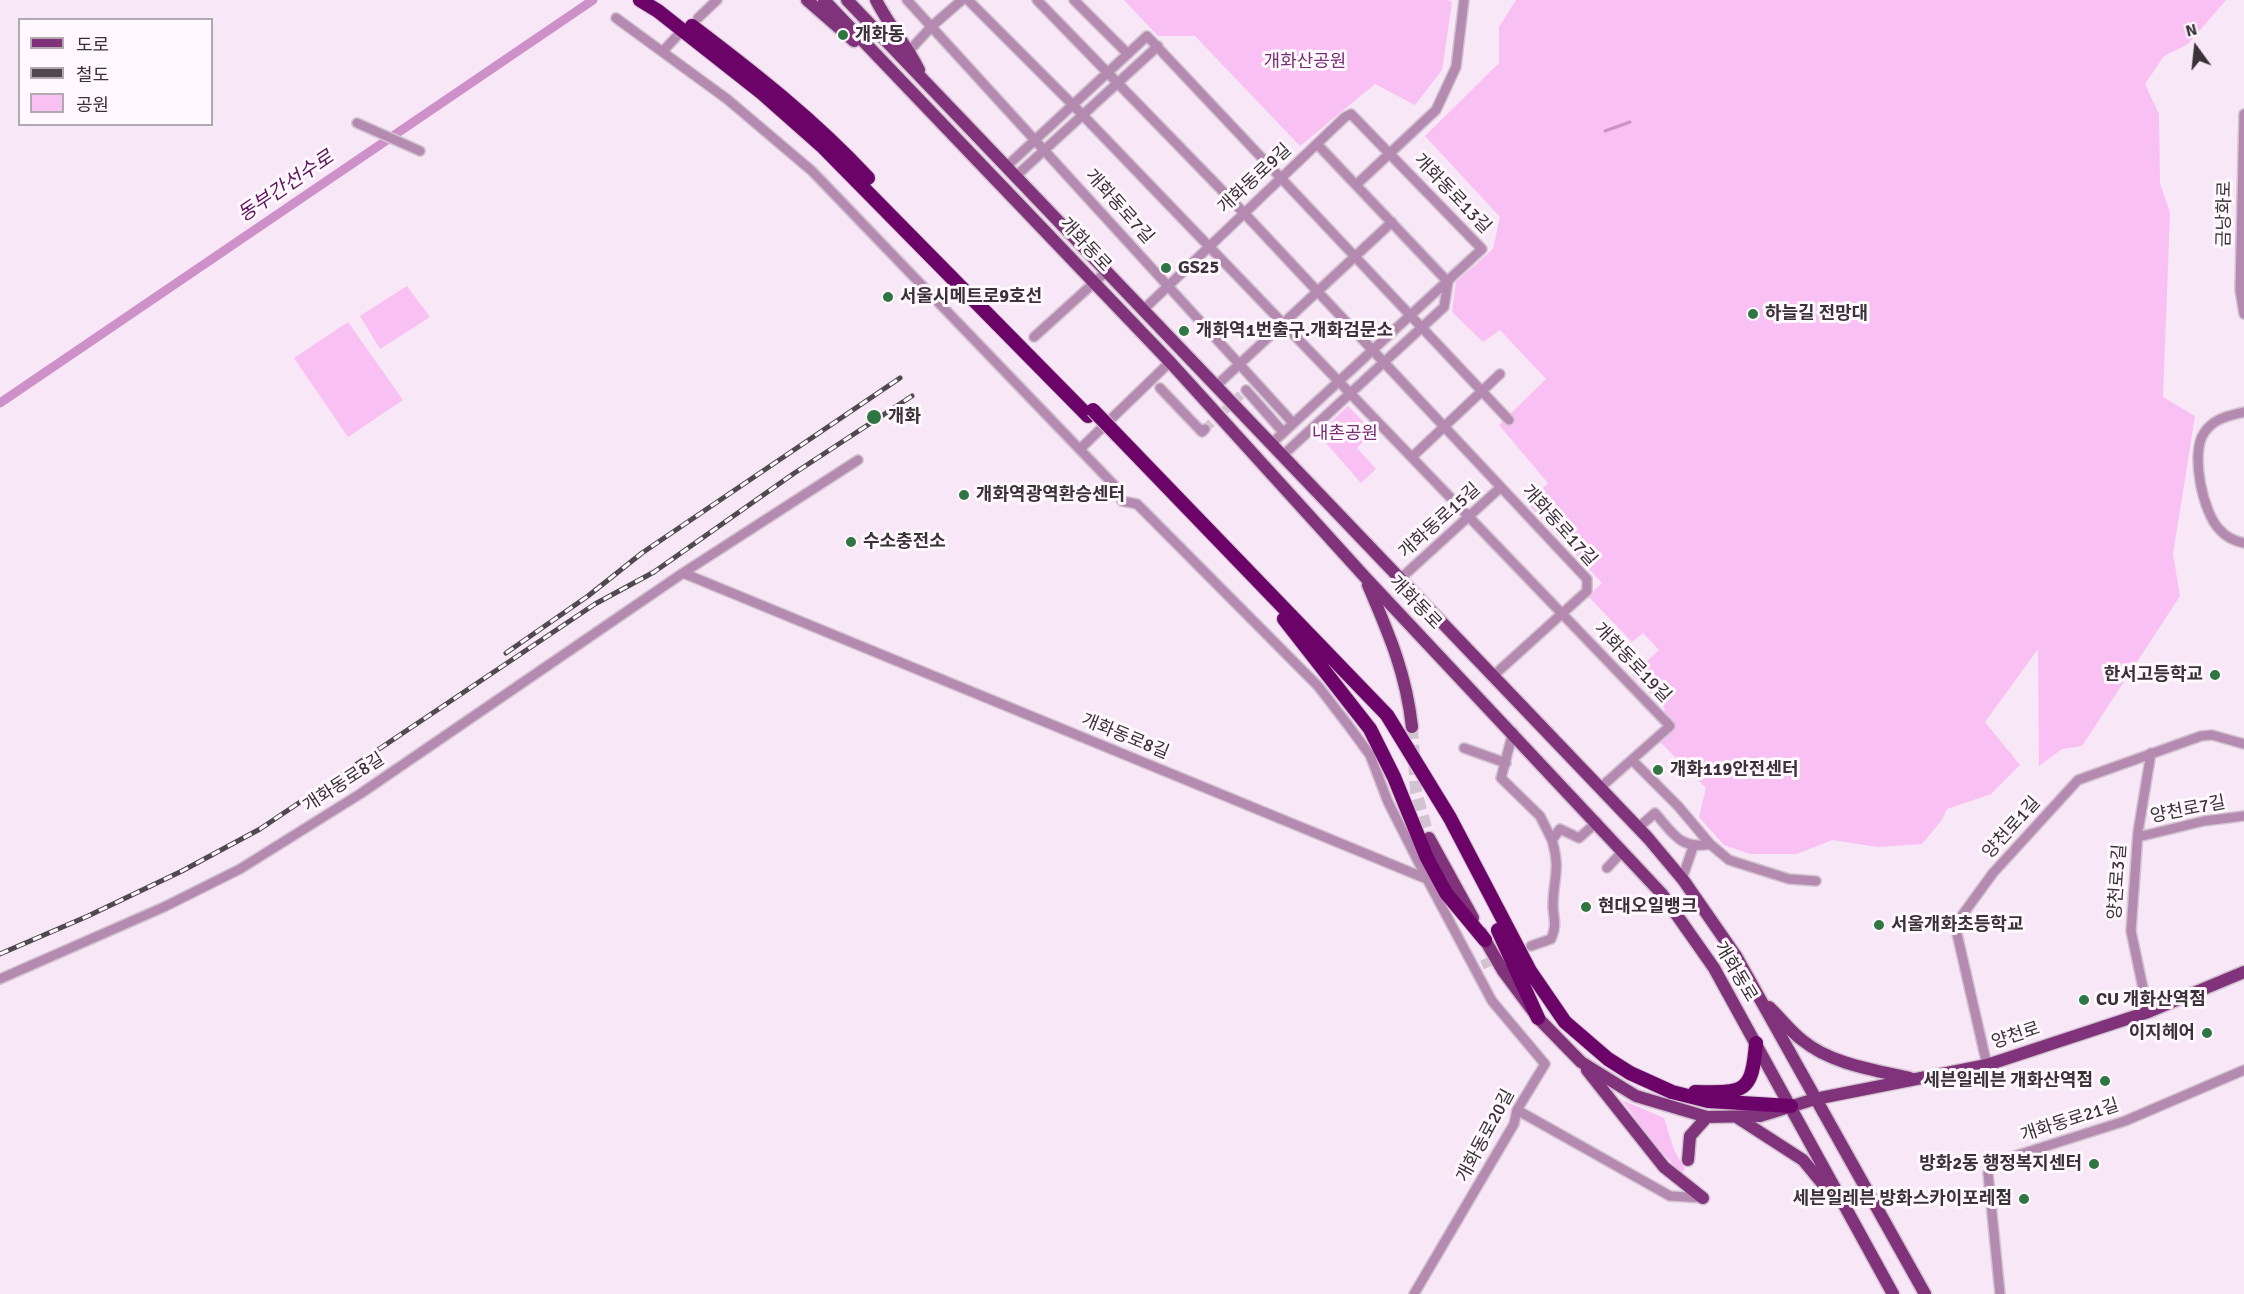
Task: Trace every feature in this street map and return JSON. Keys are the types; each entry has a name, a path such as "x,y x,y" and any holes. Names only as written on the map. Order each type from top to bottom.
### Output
{"highway":[{"path":"640,0 660,5 772,87 831,139 1378,719 1409,762 1439,815 1505,944 1538,1018"},
{"path":"1115,439 1387,715 1450,818 1530,971 1565,1022 1608,1059 1630,1073 1672,1092 1708,1101 1791,1106"},
{"path":"1284,619 1370,729 1394,777 1426,858 1446,893 1485,940"},
{"path":"1672,1092 1712,1093 1741,1089 1749,1083 1753,1074 1756,1043"}],"main road":[{"path":"807,0 886,66"},
{"name":"개화동로","path":"824,0 1170,362 1364,576 1513,732 1662,894 1714,968 1893,1294"},
{"name":"개화동로","path":"847,0 1639,827 1682,879 1736,956 1925,1294"},
{"path":"858,0 886,66"},
{"path":"876,0 891,29 910,50 925,82"},
{"path":"1039,223 1048,221 1065,235 1068,229"},
{"path":"1364,576 1398,653 1405,678 1412,727"},
{"path":"1429,838 1503,971 1538,1018 1581,1062 1664,1167 1702,1198"},
{"name":"양천로","path":"1581,1062 1636,1096 1707,1117 1760,1116 1815,1099 1987,1065 2148,1012 2244,972"},
{"path":"1761,1000 1801,1040 1822,1053 1864,1068 1914,1079"},
{"path":"1688,1160 1690,1136 1707,1117"},
{"path":"1738,1118 1803,1160 1845,1210"}],"street":[{"path":"698,18 717,0"},
{"name":"개화동로7길","path":"908,0 1046,149 1239,365"},
{"path":"910,50 932,26 962,0"},
{"name":"개화동로7길","path":"968,0 1083,115 1283,323"},
{"path":"1037,0 1244,213 1501,487"},
{"path":"1074,0 1128,54"},
{"name":"개화동로13길","path":"1357,184 1436,110 1456,67 1464,0"},
{"path":"616,18 664,50 727,99 812,171 1080,448 1115,486 1122,501 1137,504 1324,694 1370,755 1388,802 1427,879"},
{"path":"664,50 677,36"},
{"path":"1007,166 1148,36 1509,420"},
{"path":"1017,176 1158,46"},
{"name":"개화동로9길","path":"1143,310 1345,117 1351,114 1391,154"},
{"name":"금낭화로","path":"2244,114 2240,290 2244,314"},
{"path":"361,125 420,151"},
{"path":"1282,456 1444,307 1448,282 1317,144"},
{"name":"개화동로13길","path":"1271,444 1482,249 1391,154"},
{"path":"1216,386 1392,222"},
{"path":"1034,337 1075,297 1107,271"},
{"path":"1283,323 1561,613"},
{"path":"1080,448 1170,362"},
{"path":"1239,365 1293,423"},
{"path":"1412,457 1500,374"},
{"path":"1160,388 1202,432 1205,429"},
{"path":"1246,390 1283,432"},
{"path":"2244,412 2217,419 2202,434 2196,460 2209,514 2218,529 2231,540 2244,543"},
{"name":"개화동로8길","path":"0,979 164,907 240,869 370,787 683,573 858,460"},
{"name":"개화동로15길","path":"1400,579 1501,487"},
{"name":"개화동로17길","path":"1493,676 1587,591 1587,579 1501,487"},
{"name":"개화동로8길","path":"683,573 1427,879"},
{"name":"개화동로19길","path":"1561,613 1670,726 1601,788"},
{"path":"1513,732 1501,778 1540,816 1552,840 1558,861 1553,907 1556,925 1551,939 1531,945"},
{"name":"양천로1길","path":"1987,1065 1955,934 1955,925 1960,914 1993,873 2078,780 2151,753 2212,735 2244,744"},
{"path":"1464,748 1506,763"},
{"name":"양천로3길","path":"2148,1012 2132,931 2138,837 2151,753"},
{"path":"1632,760 1710,844 1730,860 1788,879 1816,881"},
{"path":"1639,827 1670,799"},
{"path":"1654,813 1684,844 1693,847 1710,844"},
{"name":"양천로7길","path":"2138,837 2204,821 2244,816"},
{"path":"1552,840 1560,829 1579,838 1597,822"},
{"path":"1682,879 1693,847"},
{"path":"1607,868 1623,851"},
{"name":"개화동로20길","path":"1414,1294 1514,1124 1517,1110 1545,1064 1492,1001 1478,967 1427,879"},
{"name":"개화동로21길","path":"2000,1294 1988,1173 1996,1162 2125,1121 2244,1070"},
{"path":"1517,1110 1670,1196 1702,1198"}],"green space":[{"name":"개화산공원","path":"1124,0 1447,0 1452,2 1442,70 1415,105 1375,84 1300,146 1195,36 1158,36"},
{"path":"1516,0 2226,0 2188,44 2164,56 2145,84 2159,114 2160,183 2170,213 2163,397 2195,416 2173,554 2180,596 2082,746 2062,749 2039,766 2038,649 1985,722 2020,765 1991,794 1947,809 1942,820 1922,844 1878,847 1832,840 1797,854 1750,854 1724,845 1699,817 1706,788 1658,740 1668,725 1664,707 1632,675 1659,650 1643,633 1632,642 1588,596 1602,583 1528,504 1548,483 1499,425 1546,379 1500,330 1483,342 1452,312 1456,282 1493,249 1500,217 1425,136 1499,63 1499,27"},
{"path":"407,286 430,317 380,349 360,316"},
{"path":"348,322 403,400 348,437 294,358"},
{"name":"내촌공원","path":"1348,406 1373,432 1357,448 1376,469 1361,483 1318,434"},
{"path":"1622,1100 1664,1118 1674,1150 1685,1169 1681,1173 1653,1142"}],"waterway":[{"name":"동부간선수로","path":"0,403 593,0"},
{"path":"1605,131 1630,122"}],"tunnel":[{"path":"1205,429 1246,390"},
{"path":"1412,727 1416,792 1429,838"},
{"path":"1482,965 1501,957"}],"railway":[{"path":"506,653 588,596 642,553 900,378"},
{"path":"0,954 88,916 182,871 260,829 595,604 654,572 793,474 912,396"}],"place":[{"name":"개화동","path":"843,35"},
{"name":"GS25","path":"1166,268"},
{"name":"서울시메트로9호선","path":"888,297"},
{"name":"하늘길 전망대","path":"1753,314"},
{"name":"개화역1번출구.개화검문소","path":"1184,331"},
{"name":"개화","path":"874,417"},
{"name":"개화역광역환승센터","path":"964,495"},
{"name":"수소충전소","path":"851,542"},
{"name":"한서고등학교","path":"2215,675"},
{"name":"개화119안전센터","path":"1658,770"},
{"name":"현대오일뱅크","path":"1586,907"},
{"name":"서울개화초등학교","path":"1879,925"},
{"name":"CU 개화산역점","path":"2084,1000"},
{"name":"이지헤어","path":"2207,1033"},
{"name":"세븐일레븐 개화산역점","path":"2105,1081"},
{"name":"방화2동 행정복지센터","path":"2094,1164"},
{"name":"세븐일레븐 방화스카이포레점","path":"2024,1199"}]}
